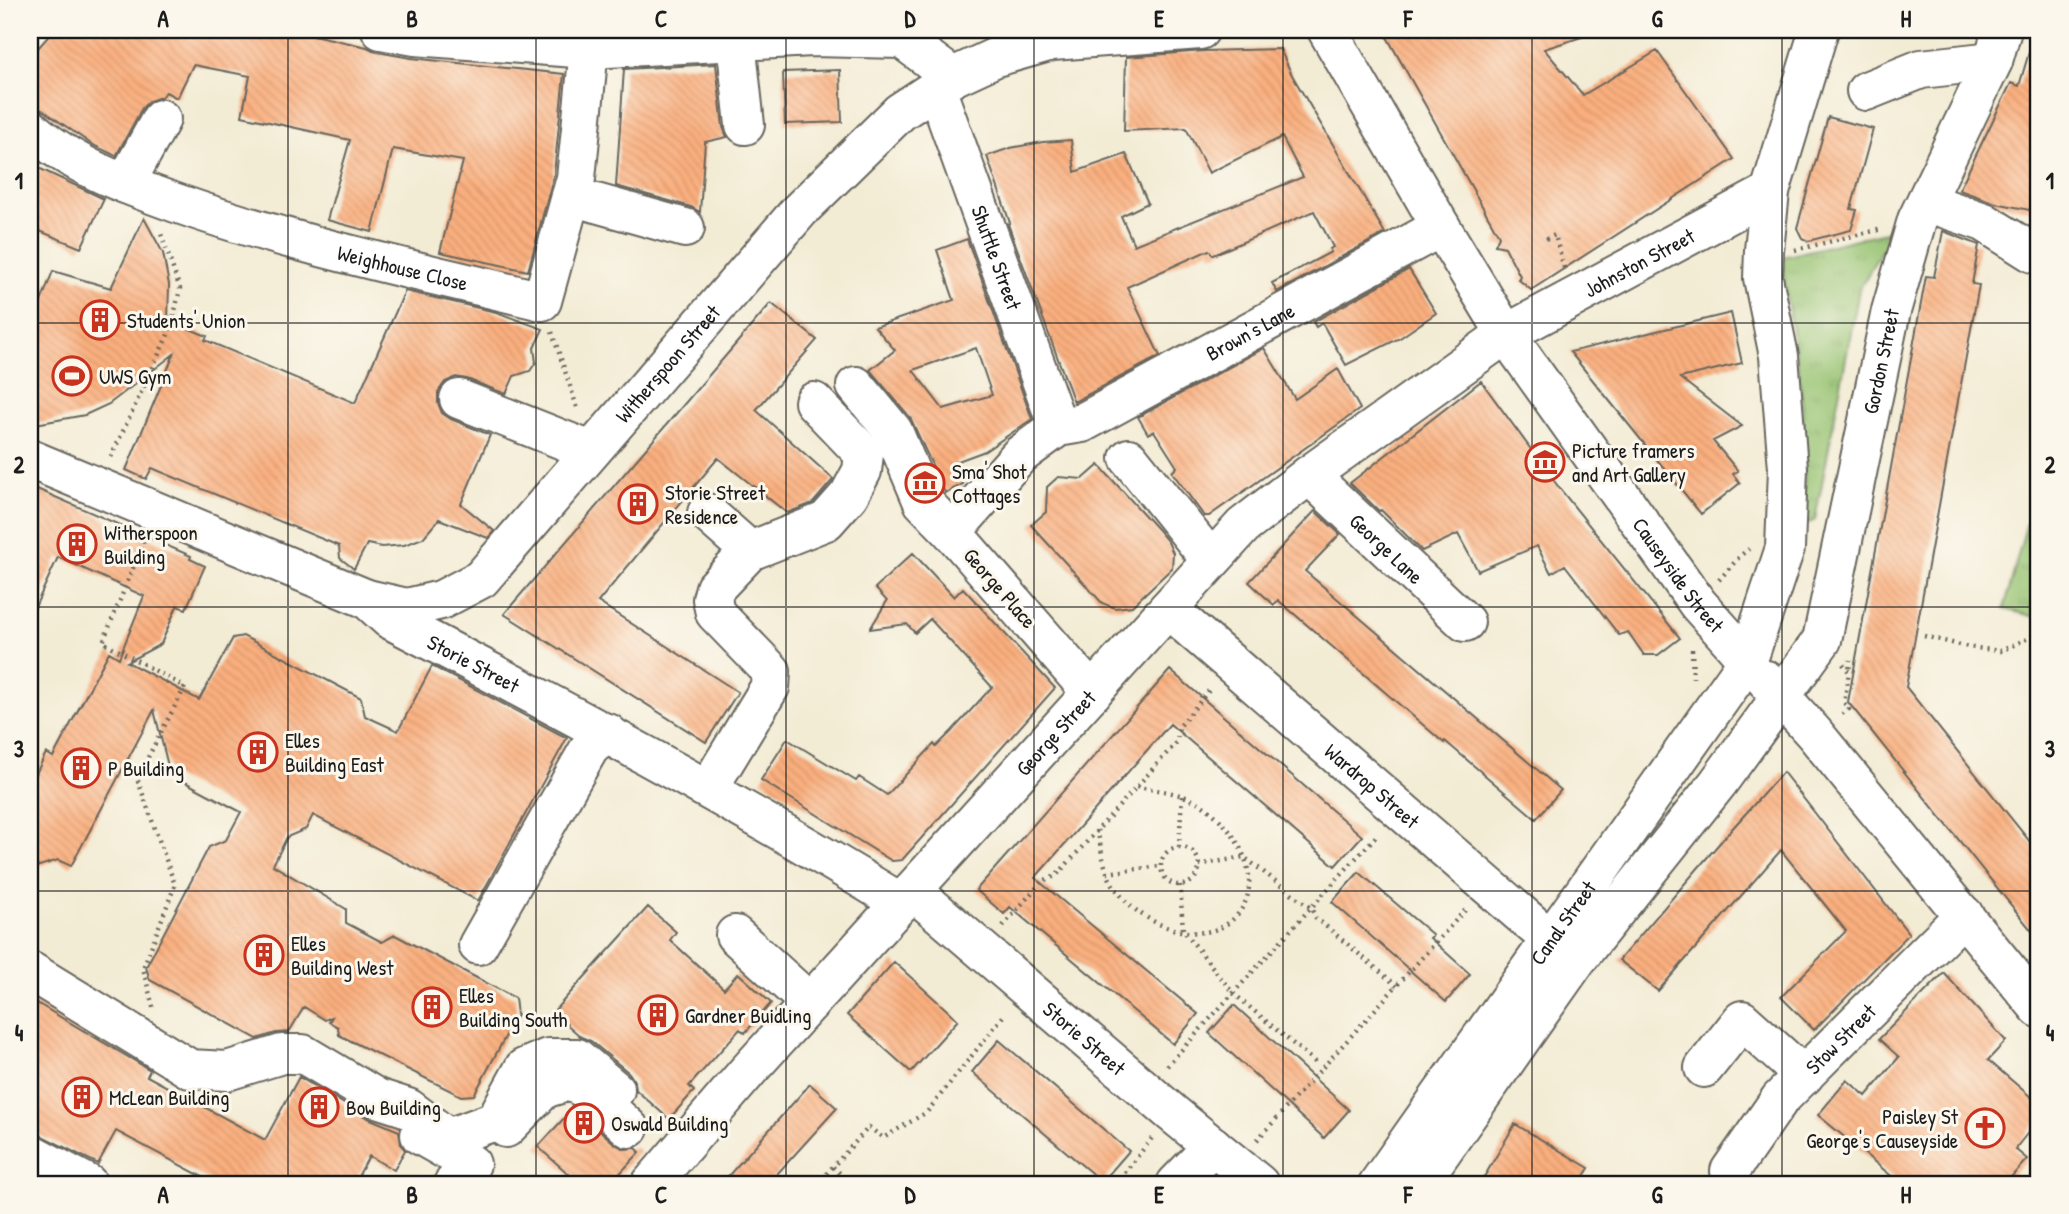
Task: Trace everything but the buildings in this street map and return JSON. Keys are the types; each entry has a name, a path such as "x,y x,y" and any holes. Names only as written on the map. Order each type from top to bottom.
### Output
{"street":[{"path":"381,30 415,36 589,49 728,37 901,39 944,83"},
{"name":"Witherspoon Street","path":"367,599 407,608 442,600 481,579 800,210 900,112 944,83 996,57 1052,41 1200,30"},
{"name":"Causeyside Street","path":"1327,30 1506,334 1698,604 1814,733 2039,1008"},
{"path":"1748,660 1785,548 1788,468 1779,356 1763,278 1770,192 1819,30"},
{"path":"728,37 745,125"},
{"path":"1866,92 1921,69 1998,45"},
{"name":"Gordon Street","path":"1782,698 1822,640 1891,311 1922,211 1998,45"},
{"path":"542,301 576,178 589,49"},
{"name":"Shuttle Street","path":"944,83 1058,427"},
{"path":"134,188 161,119"},
{"name":"Weighhouse Close","path":"30,128 51,148 134,188 260,231 542,301"},
{"name":"Johnston Street","path":"1506,334 1770,192"},
{"path":"571,196 685,228"},
{"path":"1922,211 1984,222 2033,253"},
{"name":"Brown's Lane","path":"1058,427 1082,423 1441,227"},
{"name":"George Street","path":"651,1184 810,1003 1168,609 1210,559 1243,526 1309,475 1506,334"},
{"path":"856,386 893,430 923,502 952,533"},
{"path":"459,399 591,451"},
{"path":"708,789 771,687 771,671 715,613 712,599 715,587 750,551 826,521 849,495 862,471 864,454 814,402"},
{"name":"George Place","path":"1058,427 1020,455 952,533 1092,693"},
{"path":"1129,458 1210,559"},
{"name":"Storie Street","path":"30,459 367,599 389,619 608,733 818,852 907,897 982,950 1236,1165"},
{"name":"George Lane","path":"1309,475 1465,622"},
{"path":"707,513 750,551"},
{"name":"Wardrop Street","path":"1168,609 1563,951"},
{"name":"Canal Street","path":"1419,1184 1748,660"},
{"name":"Canal Street","path":"1378,1184 1563,951 1718,783 1782,698"},
{"path":"478,945 546,840 590,747 608,733"},
{"name":"Stow Street","path":"1730,1171 1780,1099 1964,915"},
{"path":"734,935 810,1003"},
{"path":"30,971 190,1069 228,1071 282,1054 303,1054 377,1098 408,1108 448,1138 495,1121 524,1068 548,1058 577,1058 615,1090"},
{"path":"1704,1068 1742,1020 1804,1076"},
{"path":"306,1069 462,1174 544,1089 569,1081 588,1090 629,1128"},
{"path":"30,1153 88,1184"},
{"path":"1176,1184 1236,1165"}],"path":[{"path":"97,486 171,328 180,289 171,259 134,188"},
{"path":"1764,257 1922,211"},
{"path":"1546,239 1555,235 1564,268"},
{"path":"542,301 591,451"},
{"path":"156,512 103,642 185,687 137,778 175,885 143,968 166,1055"},
{"path":"1924,636 1968,647 2001,651 2039,633"},
{"path":"982,950 1042,881 1056,877 1177,743 1179,727 1232,664"},
{"path":"1097,830 1107,873 1123,899 1135,911 1166,927 1207,932 1218,929 1237,915 1248,893 1248,868 1235,838 1223,822 1208,809 1182,796 1136,788"},
{"path":"1179,847 1182,796"},
{"path":"1116,1184 1159,1102 1233,993 1400,810"},
{"path":"1179,847 1192,852 1199,865 1194,880 1180,886 1167,880 1160,866 1165,853 1179,847"},
{"path":"1199,865 1244,857 1311,908 1316,918 1397,986"},
{"path":"1107,873 1160,866"},
{"path":"1180,886 1183,930 1233,993 1317,1063"},
{"path":"1236,1165 1487,886"},
{"path":"817,1184 869,1127 883,1138 927,1112 1026,988"},
{"path":"833,1167 852,1184"}],"green space":[{"path":"1893,230 1859,290 1815,520 1807,524 1804,522 1802,399 1785,289 1783,257"},
{"path":"2027,522 2039,525 2039,605 2036,617 2004,609"}],"place":[{"name":"Students' Union","path":"100,320"},
{"name":"UWS Gym","path":"72,376"},
{"name":"Picture framers and Art Gallery","path":"1545,462"},
{"name":"Sma' Shot Cottages","path":"925,483"},
{"name":"Storie Street Residence","path":"638,504"},
{"name":"Witherspoon Building","path":"77,544"},
{"name":"Elles Building East","path":"258,752"},
{"name":"P Building","path":"81,768"},
{"name":"Elles Building West","path":"264,955"},
{"name":"Elles Building South","path":"432,1007"},
{"name":"Gardner Buidling","path":"658,1015"},
{"name":"McLean Building","path":"82,1097"},
{"name":"Bow Building","path":"319,1107"},
{"name":"Oswald Building","path":"584,1123"},
{"name":"Paisley St George's Causeyside","path":"1985,1128"}]}
